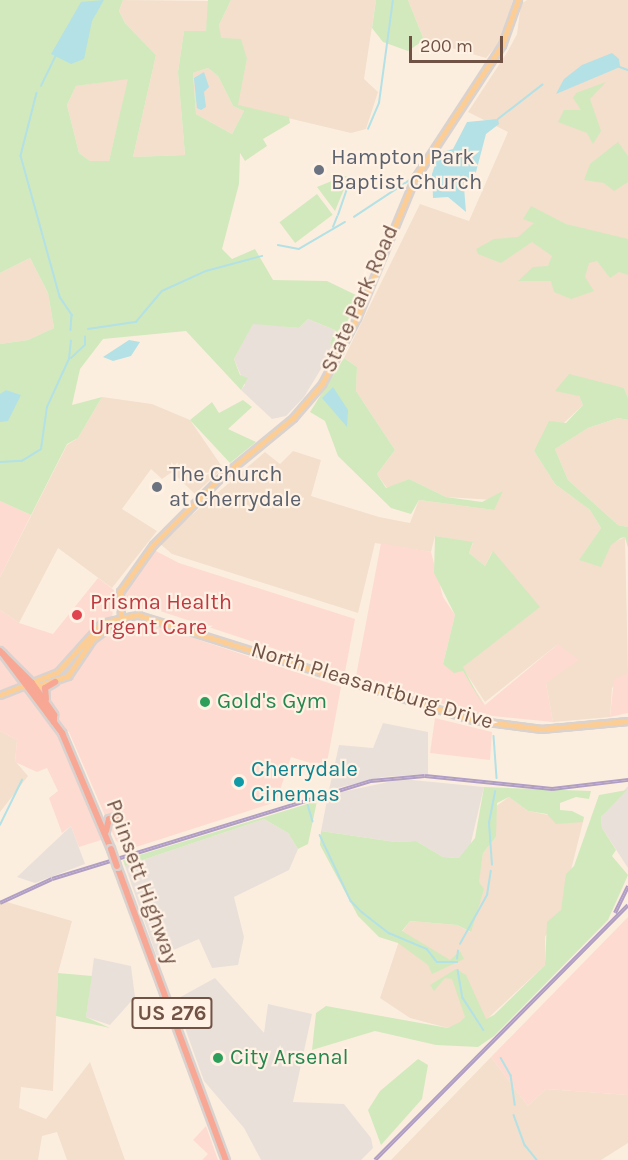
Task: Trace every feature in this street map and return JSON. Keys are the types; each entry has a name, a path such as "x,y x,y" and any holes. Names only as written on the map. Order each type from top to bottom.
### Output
{"highway":[{"name":"Poinsett Highway","path":"2,652 51,710 54,722"},
{"name":"Poinsett Highway","path":"2,652 10,666 29,685 54,722 82,773 226,1160"},
{"path":"0,667 10,666"},
{"path":"51,710 44,690 55,682"},
{"path":"106,835 109,819 119,816"}],"main road":[{"name":"State Park Road","path":"121,619 120,592 159,537 219,479 293,418 322,384 357,318 415,178 502,45 518,0"},
{"name":"North Pleasantburg Drive","path":"121,619 156,617 473,720 541,729 628,721"},
{"path":"29,685 55,682 68,676 93,639 121,619"},
{"path":"0,695 29,685 66,665 99,625 121,619"}],"shaded area":[{"path":"123,0 210,1 206,31 184,31 178,72 185,155 133,157 156,55 125,23 119,11"},
{"path":"231,0 376,0 364,79 378,92 366,129 351,133 237,106 247,59 220,38 219,25"},
{"path":"408,0 513,0 500,42 486,58 424,40"},
{"path":"527,0 628,0 628,398 624,388 611,386 579,396 583,405 534,451 555,484 590,510 601,528 580,559 625,537 628,673 612,688 610,717 553,722 546,683 558,644 485,702 462,667 492,552 485,566 469,553 473,543 435,536 431,552 375,543 358,613 172,554 159,543 265,452 280,464 293,451 321,460 311,496 379,517 410,523 419,500 494,510 493,500 446,497 409,479 387,488 377,474 395,450 356,391 357,367 344,358 420,204 469,221 508,132 468,112 517,34 521,4"},
{"path":"208,68 218,76 233,106 244,111 232,134 196,114 193,73"},
{"path":"129,78 109,161 90,161 79,153 67,105 76,86"},
{"path":"30,258 48,293 54,328 28,340 0,344 0,273"},
{"path":"308,319 335,330 330,343 333,349 304,397 286,416 272,419 241,390 245,385 234,359 253,323 299,328"},
{"path":"102,397 152,404 190,420 223,468 195,494 172,472 162,479 151,469 122,509 157,531 112,588 58,548 19,623 0,610 0,577 67,445 78,438"},
{"path":"618,418 628,420 628,527 618,525 568,480 555,449 588,428"},
{"path":"0,501 31,515 0,577"},
{"path":"381,543 431,552 443,597 455,615 443,664 463,671 485,705 558,644 579,660 546,683 553,722 474,714 356,676"},
{"path":"154,550 179,563 355,619 345,672 154,609 130,609 125,593"},
{"path":"98,578 114,590 112,623 154,625 341,687 326,768 291,757 276,802 130,849 116,841 69,732 58,724 101,840 79,847 71,826 62,833 49,798 58,791 47,768 37,772 15,762 17,740 0,731 0,610 19,623 53,634"},
{"path":"628,673 628,713 610,717 614,679"},
{"path":"435,718 492,732 490,760 430,753"},
{"path":"383,723 428,732 428,774 383,777 329,790 339,745 373,748"},
{"path":"0,731 17,740 15,761 28,776 0,812"},
{"path":"402,779 484,787 469,851 459,858 443,857 416,841 395,842 321,831 328,795"},
{"path":"628,786 628,868 602,828 601,817"},
{"path":"509,797 528,811 583,822 561,910 545,937 545,965 486,1020 448,1028 410,1018 380,998 402,932 410,921 457,925 470,932 483,853 496,837 495,807"},
{"path":"264,819 288,833 298,849 289,870 234,897 244,937 238,965 212,968 199,939 157,957 125,866"},
{"path":"71,826 85,864 35,883 17,877"},
{"path":"0,900 72,921 58,973 53,1091 21,1087 19,1108 46,1119 90,1062 125,1160 67,1160 57,1132 42,1136 38,1160 0,1160"},
{"path":"628,917 628,1095 546,1089 528,1106 491,1057"},
{"path":"94,958 131,966 135,997 110,1025 86,1017"},
{"path":"215,978 264,1033 268,1004 312,1014 293,1102 344,1104 371,1138 373,1148 361,1160 261,1160 244,1128 204,1081 175,1000"},
{"path":"491,1057 528,1106 546,1089 628,1095 628,1143 601,1160 391,1160"},
{"path":"206,1126 218,1160 202,1160 208,1154 193,1140"}],"green space":[{"path":"0,0 123,0 119,11 125,23 156,55 133,157 185,155 178,72 184,31 206,31 208,0 231,0 219,25 221,38 241,39 247,59 238,105 289,117 290,123 263,139 267,146 245,161 240,153 239,184 222,249 232,259 255,249 273,280 327,281 360,297 333,349 330,343 335,330 308,319 299,328 253,324 234,359 240,375 248,378 241,390 186,331 103,339 80,369 72,405 102,397 78,438 67,444 31,515 0,501 0,344 28,340 54,328 48,293 30,258 0,273","holes":["208,68 218,76 233,106 244,111 232,134 196,114 193,73","128,79 109,161 90,161 79,153 67,105 76,86"]},
{"path":"376,0 408,0 424,40 408,51 383,42 372,28"},
{"path":"606,82 590,99 601,131 593,144 587,133 558,122 564,110 581,110 573,98 576,93"},
{"path":"618,142 628,156 628,182 614,191 604,183 584,180 590,164"},
{"path":"344,176 349,177 335,211 317,187"},
{"path":"317,194 333,215 295,243 279,222"},
{"path":"531,206 566,224 628,239 628,275 619,272 610,278 597,261 589,263 585,277 594,291 571,299 554,292 551,281 518,281 533,267 548,266 552,256 532,242 501,263 478,254 476,249 494,239 518,237 534,223 523,219"},
{"path":"344,358 357,367 356,391 395,450 377,474 386,488 409,479 446,497 482,502 503,491 494,510 419,500 411,514 391,508 338,456 325,421 310,412"},
{"path":"569,374 624,388 628,398 628,420 618,418 588,428 555,449 568,480 618,525 628,527 628,548 625,537 611,545 601,567 579,560 601,528 590,510 555,484 534,451 549,421 566,423 583,405 579,396 555,391"},
{"path":"243,400 252,407 228,429 256,442 230,463 190,420 212,402 219,413"},
{"path":"435,536 473,542 469,553 485,566 493,551 540,607 463,667 484,707 463,671 454,673 443,664 455,615 434,573"},
{"path":"484,787 591,791 589,799 576,797 560,803 560,810 572,811 584,817 583,822 556,824 547,814 528,811 509,797 497,803 496,837 483,853 479,882 484,889 471,932 457,925 410,921 402,931 450,960 460,951 464,959 432,974 428,965 398,943 379,937 358,916 320,845 321,831 395,842 416,841 443,857 459,858 475,838"},
{"path":"627,790 601,817 602,828 616,850 612,856 628,875 608,920 494,1036 478,1047 436,1045 375,1031 312,1050 316,1013 326,1006 448,1028 460,1022 465,1017 452,979 445,978 434,991 430,985 456,969 466,975 486,1019 494,1015 545,965 547,922 561,910 566,874 574,866 599,795"},
{"path":"317,801 308,844 298,849 288,833 264,819 125,866 123,860"},
{"path":"58,973 92,976 86,1017 110,1028 56,1016"},
{"path":"418,1059 428,1065 422,1099 381,1145 368,1110 380,1091"}],"water":[{"path":"104,0 92,21 84,59 71,64 51,54 81,2"},
{"path":"612,53 619,59 620,67 556,94 564,79 582,65"},
{"path":"204,72 209,87 204,92 206,107 201,110 197,108 194,78"},
{"path":"498,119 499,124 486,134 476,172 464,187 466,212 448,197 433,198 432,174 439,153 453,149 467,122"},
{"path":"129,340 140,342 131,356 113,361 103,357"},
{"path":"333,387 348,410 347,427 322,398"},
{"path":"6,390 21,395 8,421 0,422 0,394"}],"waterway":[{"path":"368,129 379,103 393,0"},
{"path":"41,86 55,57"},
{"path":"620,67 628,70"},
{"path":"498,119 542,85"},
{"path":"37,93 21,156 60,297 72,315 71,330"},
{"path":"338,215 351,178"},
{"path":"354,217 410,180"},
{"path":"333,227 337,217"},
{"path":"278,245 299,249 345,222"},
{"path":"88,329 136,322 162,291 206,271 262,256"},
{"path":"71,358 85,345 85,337"},
{"path":"0,462 22,461 41,449 47,407 69,359 71,341"},
{"path":"494,736 497,778"},
{"path":"0,825 22,780"},
{"path":"492,865 489,823 495,792"},
{"path":"308,805 313,821"},
{"path":"320,835 351,901 362,912 389,933 427,949 437,962 457,962"},
{"path":"460,944 487,895 491,871"},
{"path":"457,959 458,951"},
{"path":"458,970 463,998 484,1030"},
{"path":"501,1058 511,1075 515,1105"},
{"path":"514,1115 525,1145 537,1160"}],"railway":[{"path":"0,903 52,879 371,781 425,776 552,789 628,780"},
{"path":"615,913 628,886"},
{"path":"375,1160 628,905"}],"place":[{"name":"Hampton Park Baptist Church","path":"319,170"},
{"name":"The Church at Cherrydale","path":"157,487"},
{"name":"Prisma Health Urgent Care","path":"77,615"},
{"name":"Gold's Gym","path":"205,702"},
{"name":"Cherrydale Cinemas","path":"239,782"},
{"name":"City Arsenal","path":"218,1058"}]}
